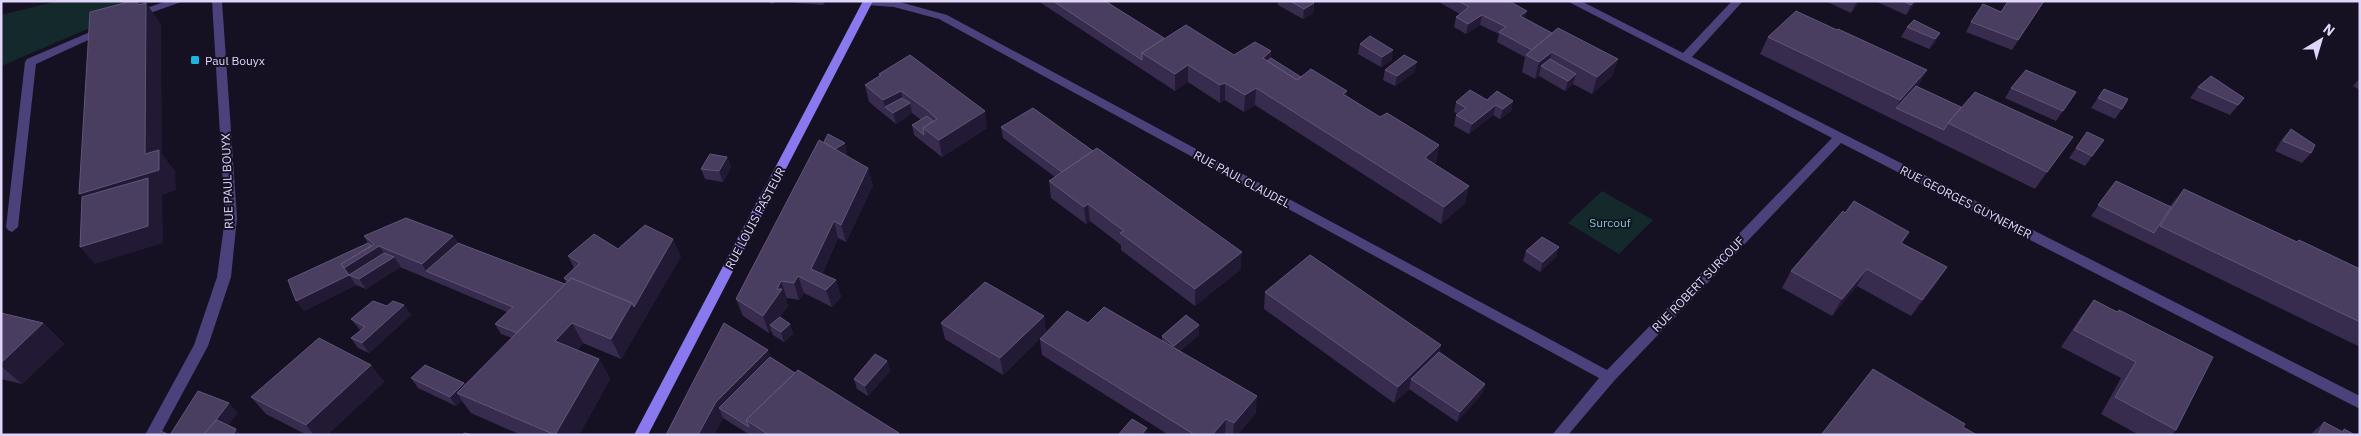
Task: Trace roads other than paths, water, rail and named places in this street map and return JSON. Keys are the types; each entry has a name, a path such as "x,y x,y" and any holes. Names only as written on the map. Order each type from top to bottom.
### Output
{"main road":[{"name":"RUE LOUIS PASTEUR","path":"641,435 868,2"}],"street":[{"path":"12,227 31,62 117,24 179,1"},
{"name":"RUE PAUL BOUYX","path":"152,435 201,346 224,277 231,218 217,1"},
{"name":"RUE GEORGES GUYNEMER","path":"1572,1 2360,403"},
{"path":"1685,58 1738,1"},
{"name":"RUE PAUL CLAUDEL","path":"868,2 894,4 943,17 1609,377"},
{"name":"RUE ROBERT SURCOUF","path":"1559,435 1609,377 1840,137"}],"place":[{"name":"Paul Bouyx","path":"195,60"}],"park label":[{"name":"Surcouf","path":"1610,222"}]}
